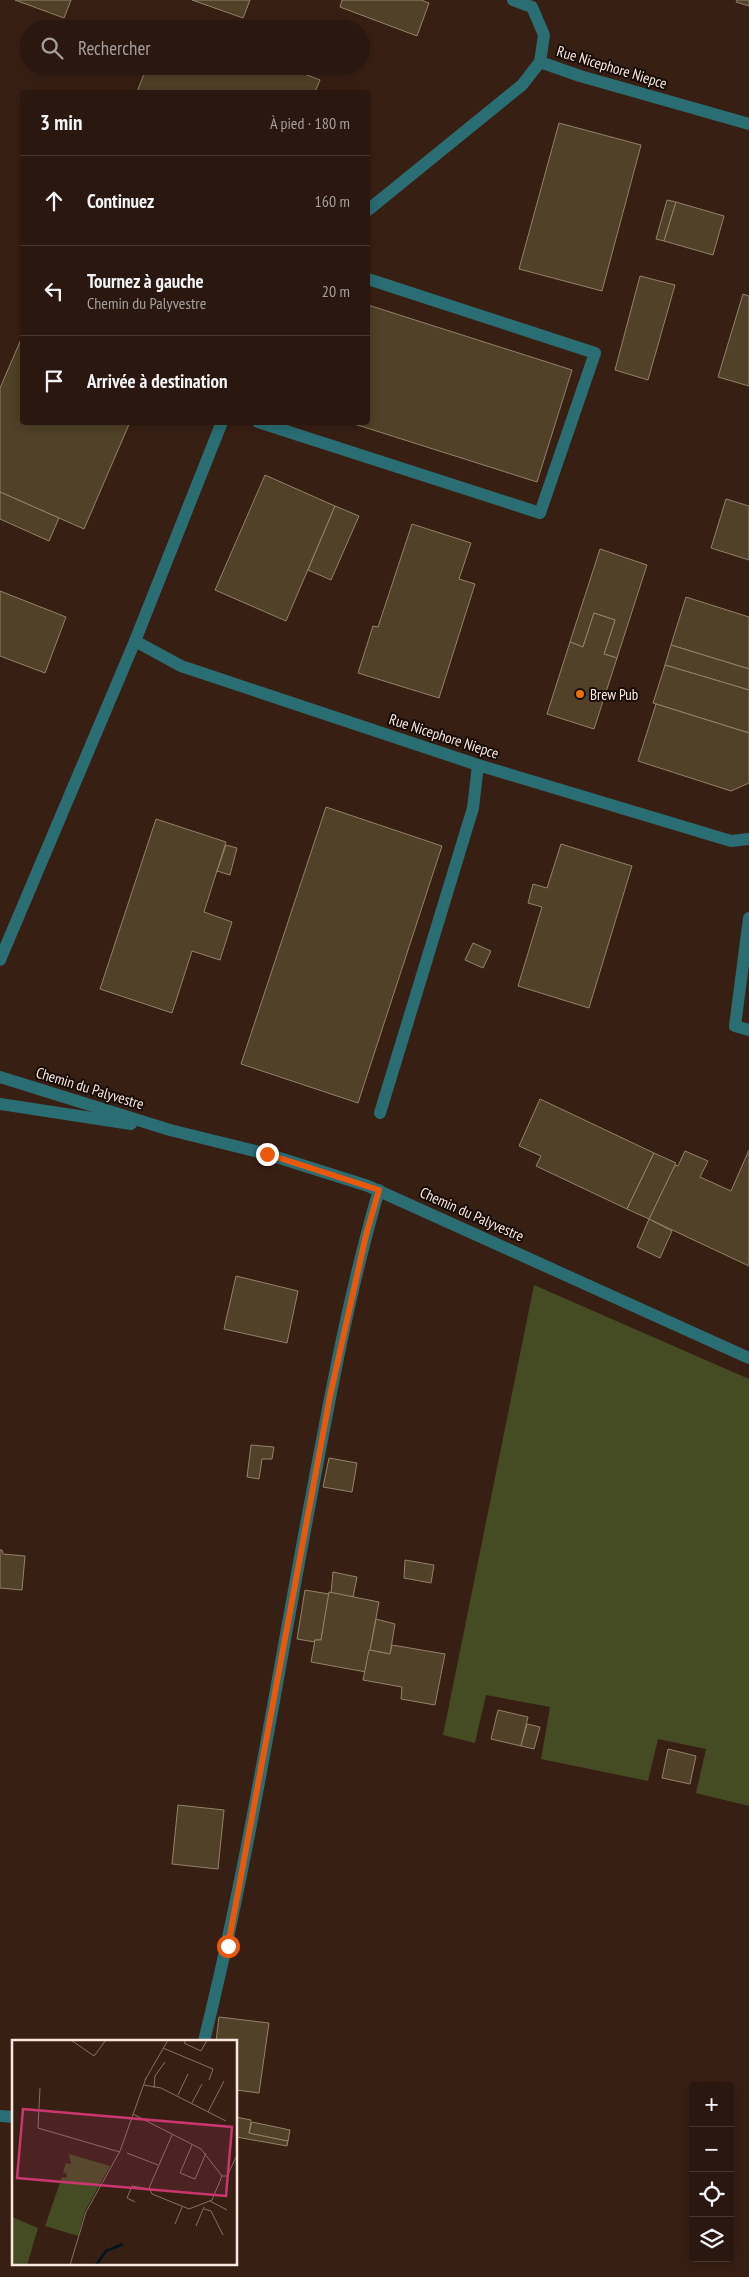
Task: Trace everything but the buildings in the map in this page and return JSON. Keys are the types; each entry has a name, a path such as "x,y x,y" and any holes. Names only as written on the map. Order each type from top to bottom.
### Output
{"street":[{"path":"513,0 532,7 544,35 540,62"},
{"name":"Rue Nicephore Niepce","path":"370,208 522,85 540,62 580,76 749,124"},
{"path":"267,425 540,513 595,353 370,280"},
{"path":"0,960 135,641 221,425"},
{"name":"Rue Nicephore Niepce","path":"135,641 182,666 478,765 731,841 749,840"},
{"path":"380,1112 473,808 478,765"},
{"path":"749,918 735,1026 749,1030"},
{"name":"Chemin du Palyvestre","path":"0,1077 170,1130 267,1154 379,1190 749,1358"},
{"name":"Chemin du Palyvestre","path":"0,1104 170,1130"},
{"path":"204,2040 228,1946 330,1396 366,1235 379,1190"}],"green space":[{"path":"534,1285 749,1379 749,1806 696,1793 706,1749 658,1739 648,1781 541,1759 550,1707 486,1695 475,1743 443,1735"}],"place":[{"name":"Brew Pub","path":"580,694"}],"route":[{"path":"228,1946 330,1396 366,1235 379,1190 267,1154"}]}
